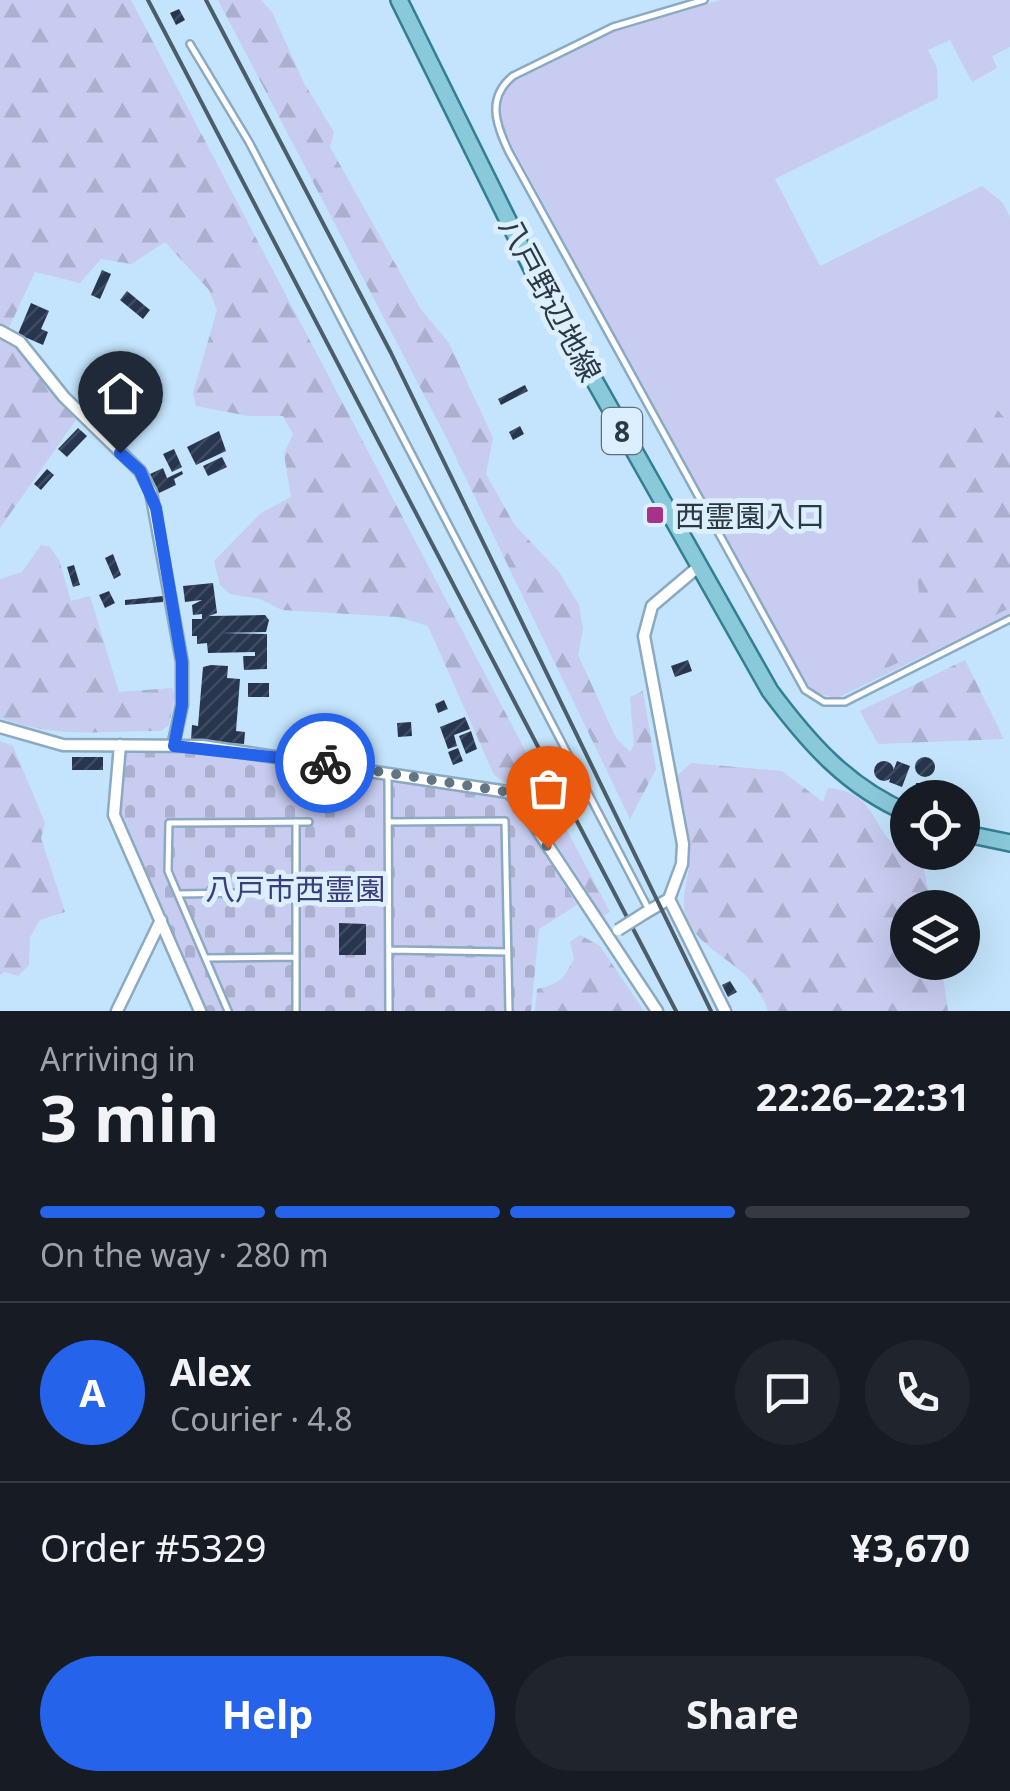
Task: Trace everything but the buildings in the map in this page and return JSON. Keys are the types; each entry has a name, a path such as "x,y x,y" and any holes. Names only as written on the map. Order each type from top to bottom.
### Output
{"main road":[{"name":"八戸野辺地線","path":"399,0 537,279 770,691 808,743 851,781 890,803"},
{"path":"980,837 1010,843"}],"street":[{"path":"0,331 20,342 64,397 140,471 150,492 182,662 182,705 174,746"},
{"path":"606,937 669,899 682,864 683,844 644,636 652,606 698,567"},
{"path":"0,727 52,743 174,746 310,761 508,792 519,802 657,1011"},
{"path":"120,745 114,815 200,1011"},
{"path":"669,899 725,1011"},
{"path":"117,1011 161,920"}],"lane":[{"path":"704,0 613,27 513,76 498,94 495,108 509,152 804,690 824,702 845,702 1010,619"},
{"path":"190,44 249,142 647,912"},
{"path":"388,776 389,1011"},
{"path":"388,822 505,821 509,1011"},
{"path":"296,822 296,1011"},
{"path":"228,1011 168,871 170,823 309,822"},
{"path":"178,894 296,892"},
{"path":"389,950 508,952"},
{"path":"206,958 296,957"}],"green space":[{"path":"0,0 131,0 610,912 603,916 526,796 494,775 428,626 398,617 282,610 260,599 230,594 220,585 214,561 261,513 291,497 284,454 293,434 283,416 248,416 196,406 193,393 217,310 209,290 165,242 131,264 101,259 80,283 35,272 6,334 76,420 0,528"},
{"path":"218,0 261,0 272,12 304,83 334,132 330,147 420,308 449,343 493,438 486,474 514,524 559,572 579,605 583,629 578,655 616,738 630,752 634,745 630,697 643,691 656,769 630,819 446,437"},
{"path":"721,0 1010,0 1010,47 992,56 997,68 972,82 950,40 928,50 937,68 938,98 775,179 820,266 982,186 1003,203 1010,217 1010,614 837,698 815,693 801,677 502,127 504,95 517,80 614,32"},
{"path":"993,404 1010,425 1010,608 883,670 918,608 918,584 906,525 907,513 923,504 934,488 922,477 925,454 977,409"},
{"path":"41,545 50,547 59,560 71,601 90,596 119,692 172,688 175,695 169,725 161,731 62,732 0,718 0,579 22,572"},
{"path":"965,660 1004,739 878,744 860,711"},
{"path":"0,741 13,746 45,823 41,838 65,912 40,920 30,937 29,965 18,976 4,972 0,975"},
{"name":"八戸市西霊園","path":"123,751 202,753 489,794 511,802 577,905 539,929 531,1011 204,1011 116,810"},
{"path":"691,763 782,771 823,802 828,788 854,795 863,802 890,840 890,870 924,870 928,890 890,890 890,980 943,980 948,1011 768,1011 754,985 696,934 685,914 690,853 676,777"},
{"path":"580,935 600,946 644,1011 535,1011 537,989 564,975 574,958 570,942"}],"railway":[{"path":"148,0 676,1011"},
{"path":"206,0 391,353 711,1011"}],"way so far":[{"path":"325,763 508,792 519,802 548,848"}],"place":[{"name":"西霊園入口","path":"655,515"}],"route":[{"path":"120,453 140,471 156,508 182,662 182,705 174,746 202,746 325,763"}]}
